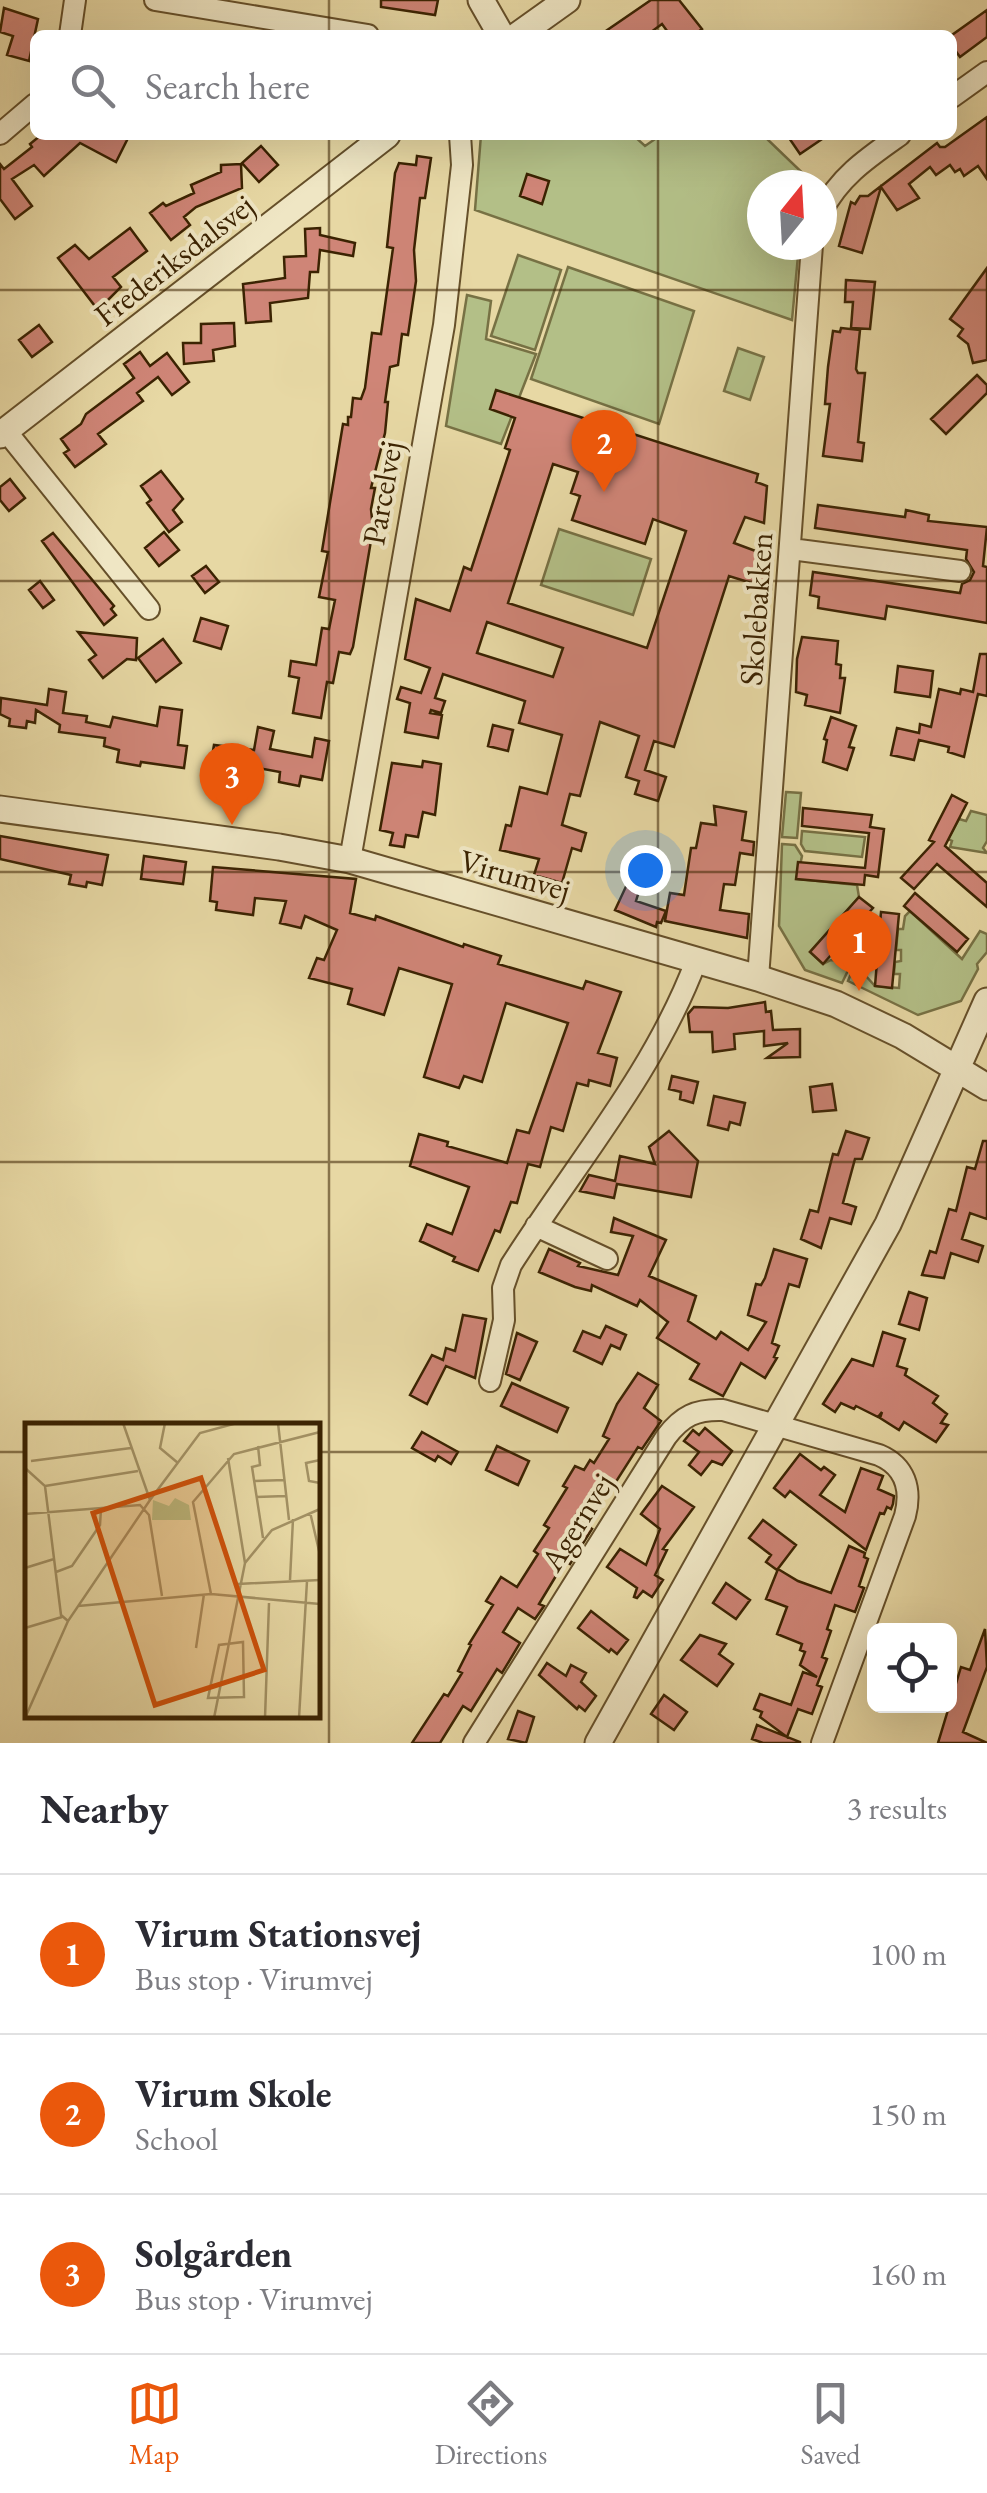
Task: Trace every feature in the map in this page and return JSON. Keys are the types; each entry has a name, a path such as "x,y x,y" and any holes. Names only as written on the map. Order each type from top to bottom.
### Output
{"street":[{"path":"71,30 75,0"},
{"path":"155,0 338,30"},
{"path":"482,0 498,30"},
{"path":"525,30 567,0"},
{"path":"957,93 987,72"},
{"path":"0,134 30,108"},
{"name":"Frederiksdalsvej","path":"3,433 381,140"},
{"name":"Parcelvej","path":"350,860 444,325 462,165 460,140"},
{"path":"837,187 852,170 893,140"},
{"name":"Skolebakken","path":"758,978 811,260"},
{"path":"3,433 149,609"},
{"path":"791,549 960,572"},
{"name":"Virumvej","path":"0,809 350,860 758,978 864,1016 987,1087"},
{"path":"490,1381 504,1320 503,1288 511,1266 641,1069 684,992 696,960"},
{"path":"598,1743 888,1224 987,1002"},
{"path":"536,1226 608,1259"},
{"name":"Agernvej","path":"474,1743 675,1426 686,1415 705,1409 723,1410 894,1462 908,1489 905,1516 822,1743"}],"green space":[{"path":"481,140 638,140 645,146 654,140 768,140 799,170 747,170 747,260 798,260 792,320 475,210"},
{"path":"518,255 561,270 535,350 491,336"},
{"path":"568,267 694,311 659,424 531,379"},
{"path":"467,295 491,301 486,339 536,354 501,444 446,426"},
{"path":"738,348 764,357 750,400 724,391"},
{"path":"559,529 651,559 633,615 541,585"},
{"path":"786,792 801,793 797,838 782,837"},
{"path":"971,811 987,815 987,841 983,848 987,853 950,847 952,841 948,839 959,819 966,821"},
{"path":"802,831 865,837 862,857 805,851"},
{"path":"782,844 795,845 802,856 797,879 857,885 859,897 810,952 823,964 831,960 852,962 842,983 805,970 779,926"},
{"path":"910,911 962,959 980,931 987,934 987,952 977,964 961,1001 918,1015 848,981 855,964 875,986 899,988 900,974 894,974 895,962 901,961 901,950 896,950 898,929 903,929"}],"building":[{"path":"381,0 438,0 435,15 381,7"},
{"path":"651,0 679,0 702,29 666,30 662,24 654,30 607,30"},
{"path":"4,8 38,19 36,30 30,30 29,61 7,55 13,36 0,32"},
{"path":"987,10 987,37 960,57 957,31"},
{"path":"987,117 987,179 978,166 964,176 960,169 955,172 950,165 936,175 930,167 909,184 919,198 897,210 881,187 862,253 839,246 851,202 855,204 860,196 868,196 937,143 945,147"},
{"path":"35,140 127,140 116,162 80,143 44,176 34,165 12,179 32,206 15,219 0,199 0,164 4,169 32,147"},
{"path":"790,140 821,140 800,154"},
{"path":"261,146 278,165 259,182 242,163"},
{"path":"417,156 431,158 425,198 420,198 414,250 416,281 408,335 402,334 398,365 390,367 385,433 371,488 375,488 373,529 353,647 350,654 339,652 333,683 327,682 321,718 293,713 299,678 289,676 291,661 316,665 322,628 329,629 335,600 319,597 328,552 322,551 343,424 348,425 353,398 361,399 365,388 372,333 381,334 393,248 387,247 395,173 399,163 416,165"},
{"path":"241,164 242,188 196,207 184,217 190,225 171,240 150,213 163,203 166,206 194,193 191,185 221,172 221,165"},
{"path":"527,174 549,181 542,204 520,196"},
{"path":"130,228 147,251 113,277 121,287 98,310 58,258 75,245 89,259"},
{"path":"320,228 320,235 355,243 353,256 320,250 318,272 310,272 308,298 270,303 271,321 246,323 243,284 285,278 284,257 306,256 305,229"},
{"path":"987,268 987,360 973,363 968,344 958,336 963,329 950,319"},
{"path":"846,280 875,282 870,329 851,328 853,302 845,302"},
{"path":"234,323 235,346 213,350 214,361 184,364 183,343 201,343 201,324"},
{"path":"39,325 52,342 32,357 19,340"},
{"path":"841,328 860,330 856,369 865,373 858,442 864,443 862,461 823,456 833,331 840,332"},
{"path":"140,352 150,366 167,353 189,382 172,395 158,377 137,393 143,401 98,434 106,444 75,467 64,453 69,450 61,439 81,424 86,414 134,378 124,364"},
{"path":"977,375 987,385 987,393 946,434 931,419"},
{"path":"496,390 758,474 756,482 767,486 764,523 745,517 734,543 772,557 771,589 729,576 674,747 654,741 645,770 666,777 658,801 635,794 639,781 626,777 639,736 600,722 580,796 570,794 562,825 586,833 581,851 572,848 562,883 534,875 539,859 500,850 506,825 511,826 520,787 547,794 562,735 519,723 525,701 443,674 435,698 445,701 441,713 430,713 442,715 438,738 405,732 410,703 397,699 401,687 421,693 430,668 405,659 416,599 450,611 464,567 471,570 510,450 505,448 515,418 490,409","holes":["553,464 578,472 571,493 580,496 572,520 645,544 653,519 686,531 647,648 508,603","487,622 563,648 553,677 477,653"]},
{"path":"161,471 183,499 173,510 182,522 169,532 147,503 151,500 141,486"},
{"path":"10,479 25,498 9,511 0,500 0,487"},
{"path":"818,505 905,517 906,510 929,515 928,521 987,527 983,566 987,567 987,623 887,606 885,619 818,608 819,597 810,595 813,572 960,593 962,584 974,572 966,559 967,550 815,528"},
{"path":"164,532 179,550 159,566 145,548"},
{"path":"53,533 114,606 111,609 116,615 104,625 42,541"},
{"path":"206,566 219,582 205,593 192,576"},
{"path":"40,581 54,600 43,608 29,590"},
{"path":"201,618 228,626 221,649 194,641"},
{"path":"78,632 137,638 136,660 127,659 103,678 89,660 96,655"},
{"path":"802,637 838,641 836,664 841,665 840,678 845,678 840,713 805,705 807,695 796,692"},
{"path":"163,639 181,663 156,682 138,658"},
{"path":"980,654 987,654 987,696 978,694 964,757 948,752 949,747 919,740 914,760 891,755 897,728 919,733 920,724 931,727 939,689 960,694 961,689 973,692"},
{"path":"898,666 933,671 930,697 895,692"},
{"path":"49,689 66,692 63,713 87,716 86,722 110,727 113,717 157,726 160,707 182,710 178,745 187,746 184,768 117,762 119,750 104,746 105,738 59,732 60,725 36,710 35,723 27,721 26,728 9,726 10,719 0,714 1,698 47,705"},
{"path":"831,717 856,726 847,770 823,762 827,740 824,739"},
{"path":"493,725 513,730 508,751 488,746"},
{"path":"258,727 274,731 270,749 312,757 315,738 329,741 322,780 301,776 299,786 279,782 280,772 211,763 214,745 254,750"},
{"path":"423,761 441,764 435,815 423,812 418,837 406,835 404,847 390,845 393,833 380,830 392,763 422,767"},
{"path":"952,795 967,803 945,846 987,883 987,907 937,864 914,889 901,878 934,842 929,840"},
{"path":"714,806 746,812 742,840 754,842 753,855 740,853 735,885 724,884 720,910 749,914 747,938 665,921 670,893 684,895 691,848 696,848 701,823 716,825"},
{"path":"803,808 872,815 870,827 884,829 878,877 865,875 864,885 796,879 798,862 865,868 869,833 802,826"},
{"path":"0,836 108,855 102,885 69,884 71,875 0,859"},
{"path":"144,856 186,862 183,884 141,879"},
{"path":"636,865 646,869 636,901 666,911 656,927 615,910"},
{"path":"213,867 356,879 350,913 375,920 376,916 463,947 464,944 501,956 498,964 583,989 586,981 621,992 598,1053 617,1058 610,1086 589,1080 588,1086 577,1083 563,1131 551,1127 540,1167 528,1164 517,1203 511,1202 500,1232 495,1230 478,1271 420,1241 427,1224 452,1234 469,1187 410,1166 419,1134 507,1163 517,1130 529,1133 568,1023 506,1003 482,1082 464,1076 459,1088 424,1077 452,984 399,968 384,1015 348,1004 352,989 309,978 317,958 324,960 337,930 305,916 301,928 280,923 286,901 255,898 253,915 216,910 217,902 210,901"},
{"path":"915,893 968,939 957,952 904,906"},
{"path":"859,897 873,908 823,964 810,952"},
{"path":"881,912 899,914 892,988 875,986"},
{"path":"765,1002 766,1012 771,1011 773,1030 800,1029 800,1057 767,1058 788,1043 764,1046 764,1031 734,1034 735,1049 713,1052 712,1032 690,1032 688,1014 694,1007 728,1008"},
{"path":"672,1076 698,1082 693,1103 680,1099 681,1092 669,1089"},
{"path":"832,1084 836,1110 813,1112 810,1087"},
{"path":"714,1096 745,1103 740,1125 730,1122 728,1130 708,1125"},
{"path":"669,1131 698,1161 691,1197 617,1184 614,1198 580,1191 589,1175 615,1181 620,1156 655,1164 649,1147"},
{"path":"846,1131 869,1138 862,1159 855,1159 843,1203 856,1207 851,1224 830,1218 821,1248 801,1239 810,1210 818,1212 833,1154 838,1155"},
{"path":"983,1141 987,1141 987,1219 970,1213 962,1239 983,1246 978,1262 951,1253 944,1278 922,1275 930,1251 936,1253 949,1209 956,1211 967,1167 975,1169"},
{"path":"614,1218 666,1240 649,1276 696,1296 688,1321 716,1339 721,1332 748,1350 766,1322 748,1315 756,1284 761,1285 765,1278 774,1249 807,1259 799,1287 789,1284 772,1343 779,1346 774,1357 777,1358 765,1378 741,1363 723,1396 690,1379 699,1364 657,1338 668,1322 640,1300 637,1306 592,1285 591,1291 539,1272 549,1249 580,1263 578,1266 618,1275 633,1236 611,1232"},
{"path":"909,1292 927,1298 919,1330 899,1324"},
{"path":"463,1315 486,1319 475,1378 446,1366 427,1404 410,1395 432,1355 443,1360 446,1348 455,1351"},
{"path":"606,1326 626,1335 620,1349 611,1345 602,1364 574,1351 583,1331 600,1338"},
{"path":"883,1332 905,1339 897,1366 907,1369 905,1375 938,1396 933,1403 947,1414 941,1423 948,1425 936,1442 904,1422 899,1430 880,1418 882,1412 878,1417 841,1403 835,1412 823,1404 852,1359 873,1366"},
{"path":"517,1333 537,1342 520,1380 506,1374"},
{"path":"638,1373 658,1385 644,1408 661,1421 642,1449 638,1447 612,1488 606,1494 595,1487 574,1518 592,1529 570,1564 565,1561 539,1604 544,1606 535,1619 518,1608 503,1632 520,1643 502,1673 497,1669 471,1711 463,1706 440,1743 412,1743 462,1673 458,1671 469,1644 493,1605 486,1601 501,1577 517,1587 538,1554 534,1551 549,1528 544,1525 567,1488 563,1486 575,1466 584,1470 590,1460 594,1463 609,1439 603,1436 617,1404"},
{"path":"512,1383 568,1408 557,1432 501,1406"},
{"path":"705,1428 732,1451 722,1465 712,1461 701,1475 689,1465 699,1452 684,1441 693,1430 699,1435"},
{"path":"422,1432 458,1452 451,1464 438,1456 435,1461 412,1448"},
{"path":"497,1446 529,1461 518,1485 486,1470"},
{"path":"800,1454 835,1475 820,1495 845,1512 861,1468 883,1476 878,1489 894,1496 893,1504 884,1514 880,1513 866,1550 790,1491 785,1497 774,1488"},
{"path":"662,1486 694,1507 663,1549 667,1550 655,1575 663,1580 652,1597 643,1591 637,1598 637,1588 607,1567 620,1549 646,1565 660,1529 641,1514"},
{"path":"763,1520 796,1545 777,1570 766,1562 771,1555 749,1538"},
{"path":"849,1546 865,1553 868,1559 859,1586 864,1588 855,1612 835,1605 822,1657 827,1659 817,1685 822,1687 812,1714 798,1709 787,1737 754,1709 760,1694 791,1705 803,1672 817,1677 800,1665 805,1652 800,1650 802,1644 777,1634 787,1607 766,1599 778,1569 831,1593"},
{"path":"726,1583 750,1600 736,1619 713,1603"},
{"path":"591,1611 628,1640 617,1654 578,1628"},
{"path":"985,1629 987,1667 963,1732 987,1743 938,1743 947,1713 957,1713 961,1667 970,1670"},
{"path":"700,1635 726,1644 719,1654 733,1664 717,1686 681,1660"},
{"path":"547,1663 566,1676 571,1665 586,1673 581,1682 596,1696 585,1711 579,1706 577,1709 539,1675"},
{"path":"664,1695 687,1712 674,1730 651,1714"},
{"path":"518,1711 534,1717 526,1743 508,1739"},
{"path":"757,1725 800,1743 763,1743 752,1739"}],"place":[{"name":"Virum Skole","path":"604,492"},
{"name":"Solgården","path":"232,825"},
{"name":"Virum Stationsvej","path":"859,991"}]}
